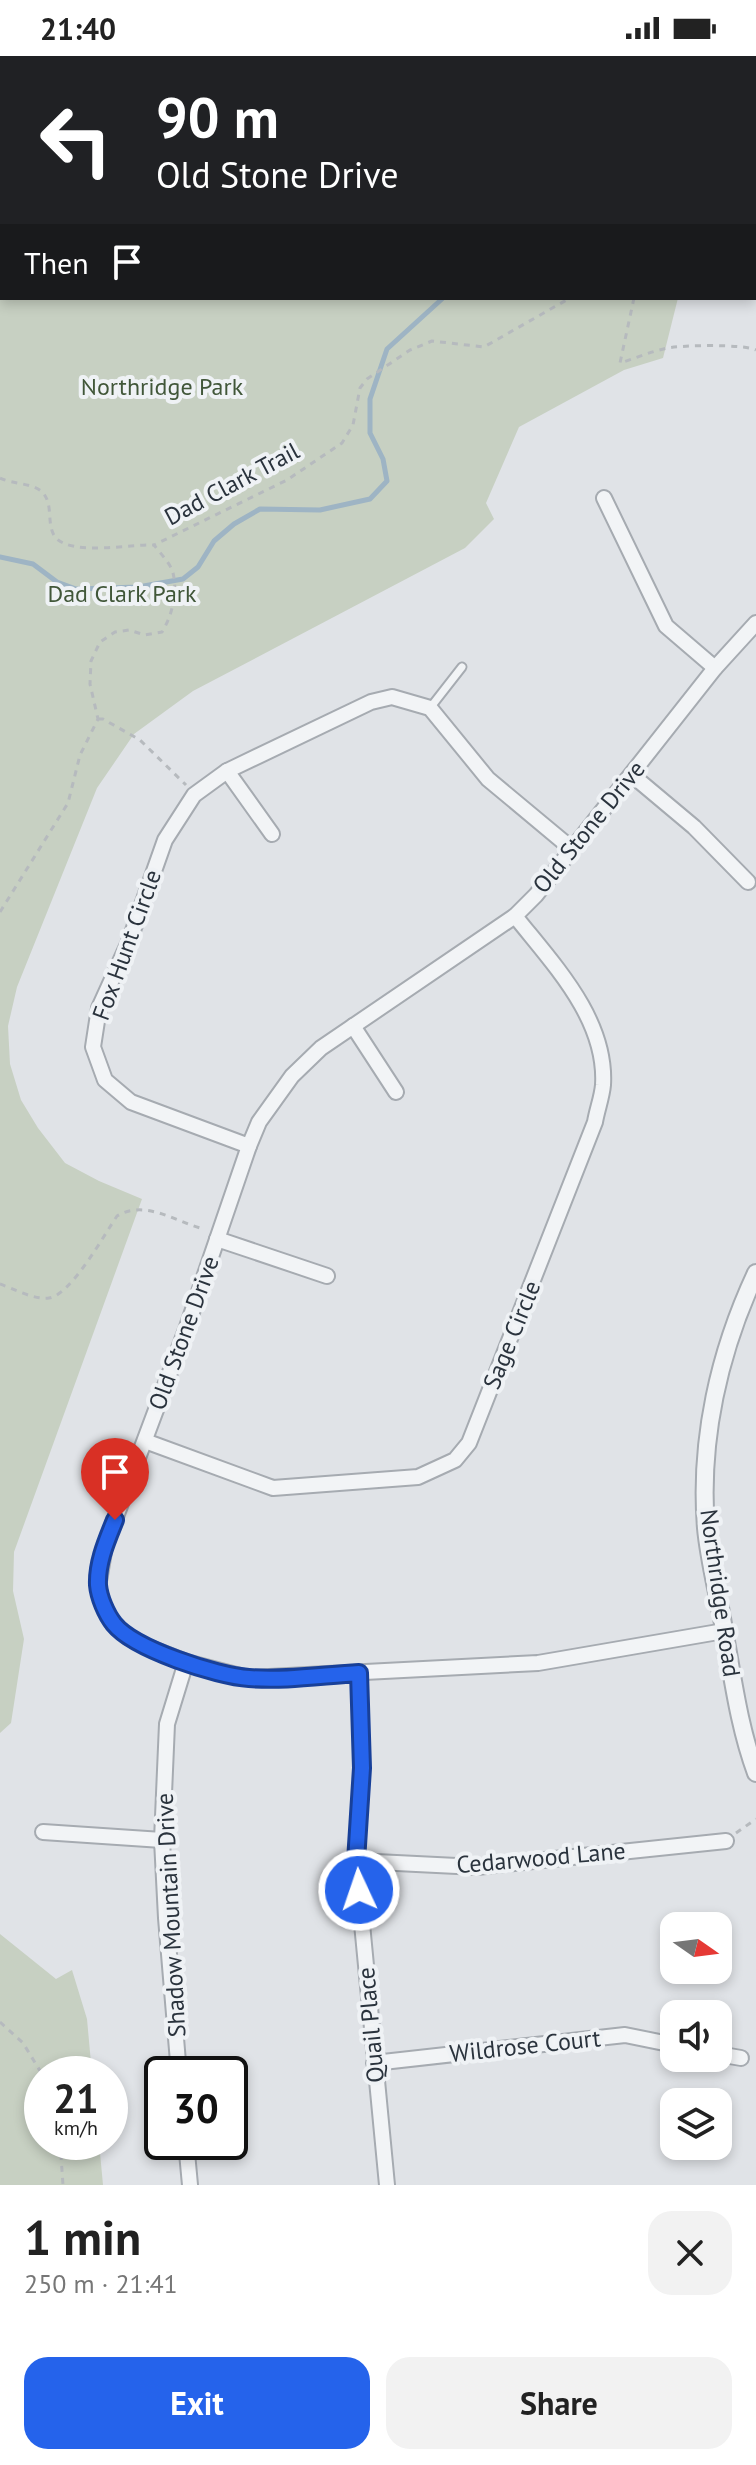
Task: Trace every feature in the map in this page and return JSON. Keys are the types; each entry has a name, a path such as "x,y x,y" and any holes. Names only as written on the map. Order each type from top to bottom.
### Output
{"street":[{"path":"604,498 666,626 715,668"},
{"name":"Old Stone Drive","path":"724,1631 538,1663 248,1678 186,1662 126,1636 113,1624 98,1587 105,1546 259,1122 292,1076 321,1048 515,916 536,895 715,668 756,623"},
{"name":"Fox Hunt Circle","path":"249,1146 131,1102 105,1080 93,1047 99,1008 129,942 165,840 194,795 227,771 371,702 392,697 430,708"},
{"path":"430,708 488,779 572,849"},
{"path":"227,771 272,834"},
{"path":"632,775 694,827 748,882"},
{"name":"Sage Circle","path":"145,1441 273,1488 418,1477 455,1460 469,1443 595,1122 603,1085 593,1031 581,1000 515,916"},
{"path":"353,1026 396,1092"},
{"path":"218,1236 327,1276"},
{"name":"Northridge Road","path":"756,1273 737,1313 716,1385 707,1456 706,1528 740,1722 756,1773"},
{"name":"Shadow Mountain Drive","path":"178,2056 162,1840 167,1724 186,1662"},
{"name":"Quail Place","path":"359,1673 362,1768 356,1861 387,2185"},
{"path":"43,1832 162,1840"},
{"name":"Cedarwood Lane","path":"356,1861 477,1867 726,1841"},
{"name":"Wildrose Court","path":"374,2063 625,2035 660,2042"},
{"path":"732,2056 741,2058"},
{"path":"188,2160 190,2185"}],"lane":[{"path":"430,708 462,667"}],"path":[{"name":"Dad Clark Trail","path":"98,719 90,684 91,661 100,642 115,632 129,630 145,635 162,632 170,619 173,571 154,545 287,480 342,443 353,425 360,388 367,379 410,350 432,341 484,347 566,300"},
{"path":"634,300 620,363 669,347 750,347 756,350"},
{"path":"0,478 38,489 45,495 53,532 64,543 108,548 154,545"},
{"path":"0,912 68,803 80,755 98,719 140,740 194,795"},
{"path":"0,1284 41,1298 51,1298 66,1290 117,1216 127,1210 145,1208 218,1236"},
{"path":"726,1841 756,1819"},
{"path":"0,2022 23,2043 31,2056"},
{"path":"61,2160 63,2185"}],"green space":[{"name":"Dad Clark Park","path":"0,300 678,300 663,358 624,370 519,427 486,503 494,519 465,548 193,691 134,734 97,788 17,987 8,1026 10,1064 21,1100 65,1163 142,1199 14,1552 13,1591 24,1639 11,1723 0,1733"},
{"path":"0,1934 56,1979 72,1970 87,2019 90,2056 24,2056 24,2160 101,2160 103,2185 0,2185"}],"waterway":[{"path":"0,557 33,564 57,582 76,589 138,587 183,579 198,567 214,541 234,524 260,509 320,510 370,499 387,481 383,459 370,433 370,399 387,349 441,300"}],"route":[{"path":"115,1520 99,1568 98,1587 113,1624 126,1636 186,1662 226,1675 276,1678 359,1673 362,1768 356,1861 359,1890"}],"park label":[{"name":"Northridge Park","path":"162,387"}]}
